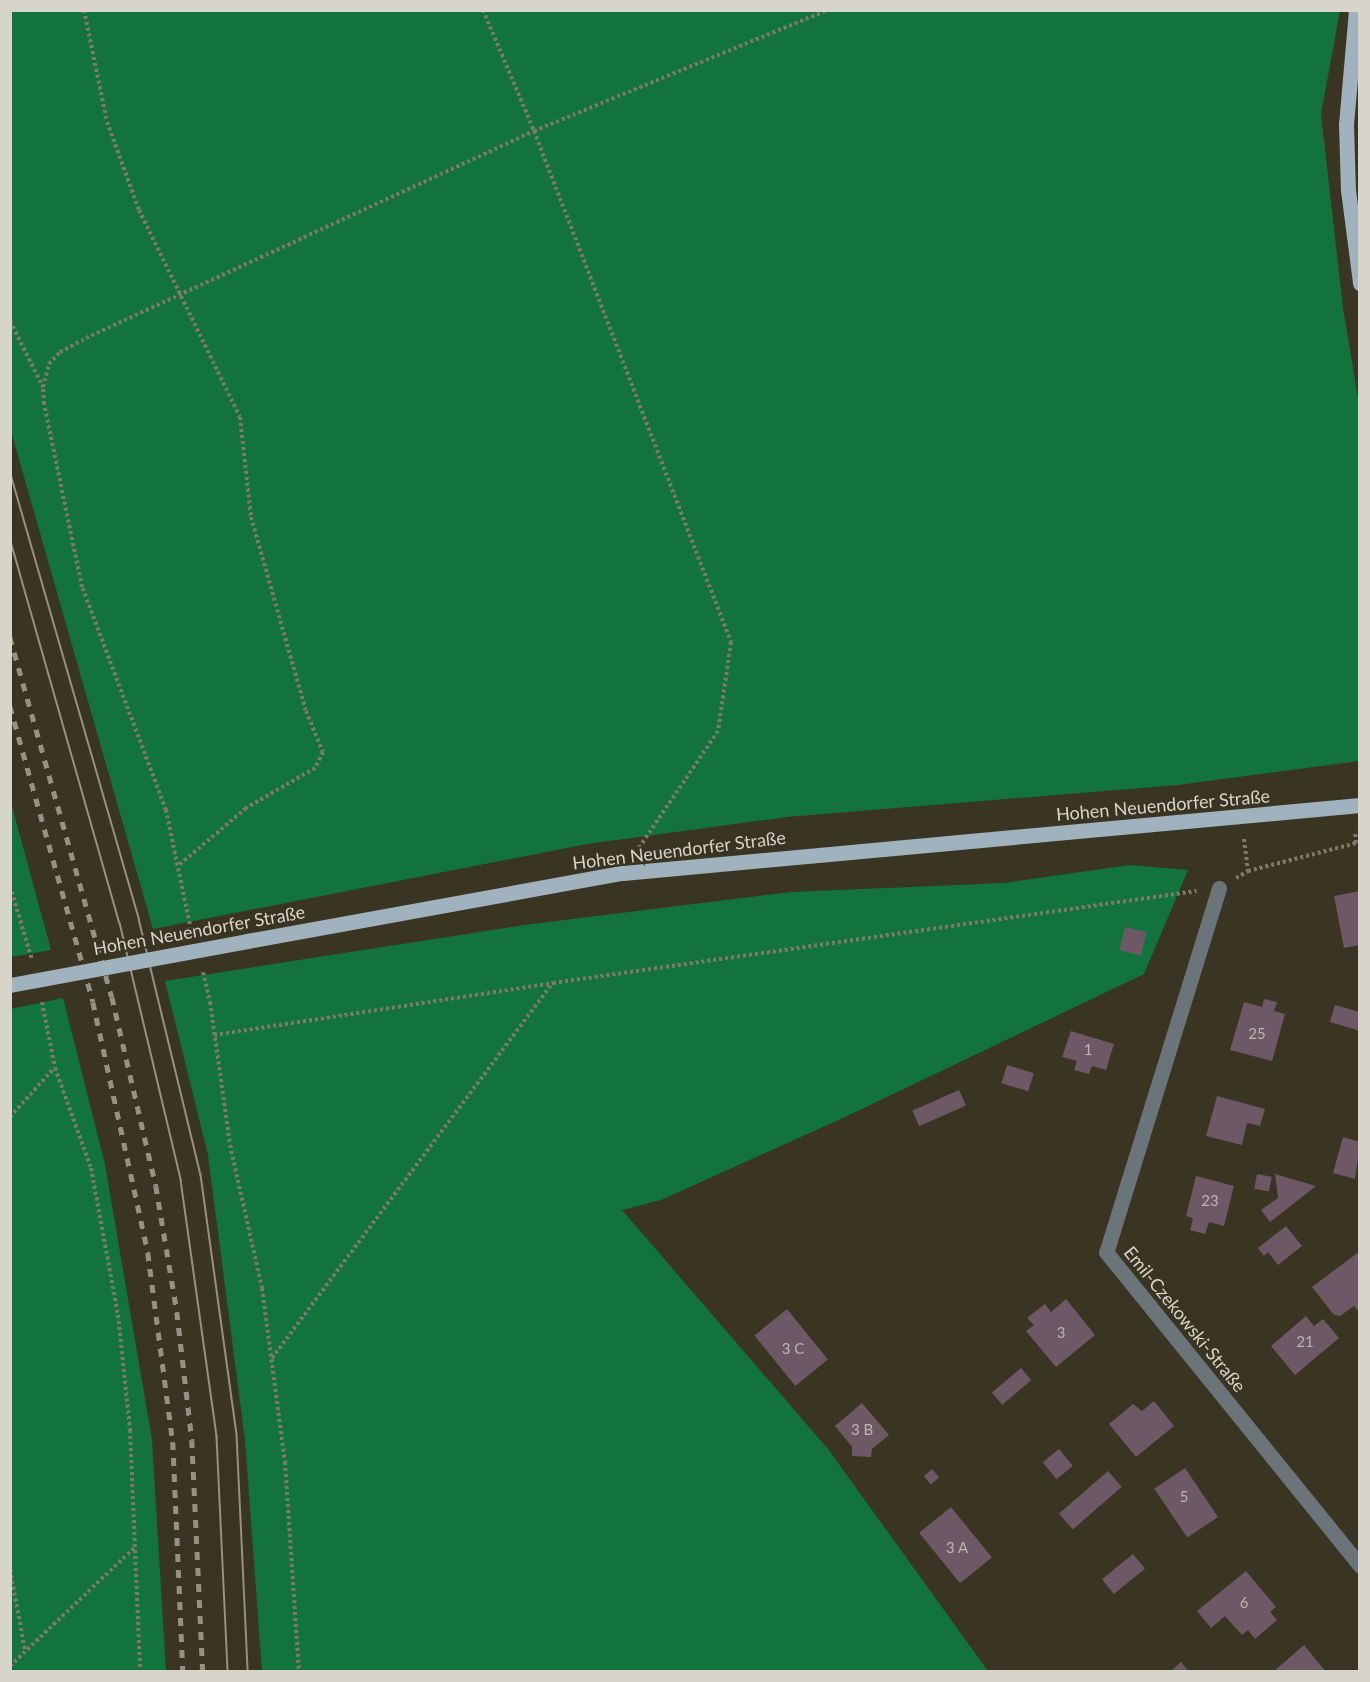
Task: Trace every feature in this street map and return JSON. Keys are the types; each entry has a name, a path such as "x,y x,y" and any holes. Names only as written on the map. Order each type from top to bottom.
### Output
{"main road":[{"path":"1356,10 1346,123 1348,190 1359,283"},
{"name":"Hohen Neuendorfer Straße","path":"10,985 623,873 1359,805"}],"street":[{"name":"Emil-Czekowski-Straße","path":"1219,888 1106,1252 1359,1566"}],"path":[{"path":"84,10 107,122 139,210 178,295 240,417 251,517 306,711 323,752 315,768 246,808 179,865"},
{"path":"483,10 534,131 731,642 718,731 637,850"},
{"path":"43,387 49,364 60,352 86,338 534,131 828,10"},
{"path":"10,321 43,387 82,587 166,810 193,937"},
{"path":"1244,839 1248,871 1356,843 1355,831"},
{"path":"10,886 33,965"},
{"path":"214,1035 1219,888"},
{"path":"202,969 230,1145 262,1288 285,1462 299,1671"},
{"path":"271,1359 553,984"},
{"path":"40,995 55,1068 91,1168 118,1315 130,1430 140,1671"},
{"path":"10,1117 55,1068"},
{"path":"10,1666 135,1548"},
{"path":"10,1569 25,1651"}],"green space":[{"path":"11,10 1340,11 1321,114 1343,308 1359,404 1359,761 1178,785 787,817 587,844 153,929 11,431"},
{"path":"10,799 51,950 11,957 10,957"},
{"path":"1130,865 1188,870 1144,974 845,1117 661,1200 622,1210 828,1449 988,1671 262,1671 245,1440 208,1155 165,981 524,925 791,892 1004,883"},
{"path":"63,998 105,1164 152,1440 166,1671 11,1671 11,1009"}],"building":[{"path":"1360,891 1360,945 1344,948 1334,896"},
{"path":"1125,927 1146,932 1141,955 1120,950"},
{"path":"1264,999 1277,1002 1274,1011 1285,1014 1272,1061 1230,1050 1244,1002 1262,1007"},
{"path":"1335,1005 1360,1012 1360,1031 1330,1022"},
{"path":"1071,1031 1114,1044 1106,1070 1092,1066 1089,1074 1074,1070 1077,1061 1062,1057"},
{"path":"1007,1065 1034,1073 1028,1091 1001,1083"},
{"path":"959,1090 966,1106 919,1126 912,1111"},
{"path":"1217,1096 1265,1109 1260,1126 1247,1123 1242,1145 1206,1136"},
{"path":"1343,1137 1360,1142 1355,1179 1333,1173"},
{"path":"1257,1174 1272,1177 1269,1192 1254,1189"},
{"path":"1275,1174 1316,1186 1270,1222 1261,1210 1278,1198"},
{"path":"1196,1176 1234,1186 1224,1226 1209,1222 1205,1234 1190,1230 1193,1218 1186,1216"},
{"path":"1286,1226 1302,1246 1278,1265 1268,1252 1264,1256 1258,1248"},
{"path":"1360,1251 1360,1313 1354,1306 1340,1316 1334,1315 1312,1287"},
{"path":"1066,1299 1095,1335 1056,1367 1026,1331 1034,1325 1027,1318 1045,1304 1051,1312"},
{"path":"787,1309 828,1360 795,1386 754,1335"},
{"path":"1306,1316 1314,1326 1323,1319 1339,1338 1295,1375 1271,1346"},
{"path":"1021,1368 1031,1380 1002,1405 992,1392"},
{"path":"1154,1401 1174,1426 1136,1457 1109,1424 1133,1404 1142,1411"},
{"path":"862,1403 889,1435 872,1449 871,1457 852,1456 852,1447 835,1426"},
{"path":"1059,1449 1073,1466 1057,1479 1043,1462"},
{"path":"1185,1468 1218,1517 1187,1538 1154,1489"},
{"path":"932,1469 939,1477 931,1485 924,1476"},
{"path":"1108,1471 1122,1487 1073,1529 1059,1514"},
{"path":"951,1507 992,1558 960,1583 919,1533"},
{"path":"1133,1554 1145,1569 1114,1594 1102,1579"},
{"path":"1246,1571 1276,1607 1270,1612 1277,1620 1255,1639 1248,1630 1242,1635 1225,1616 1211,1628 1197,1611"},
{"path":"1304,1645 1326,1672 1273,1672"},
{"path":"1181,1662 1189,1672 1170,1672"}],"tram line":[{"path":"10,471 139,919 201,1175 237,1435 248,1672"},
{"path":"10,538 120,923 181,1180 217,1437 228,1672"}],"railway":[{"path":"10,637 112,997 156,1186 177,1312 192,1440 203,1672"},
{"path":"10,706 93,1002 148,1253 173,1442 183,1672"}]}
